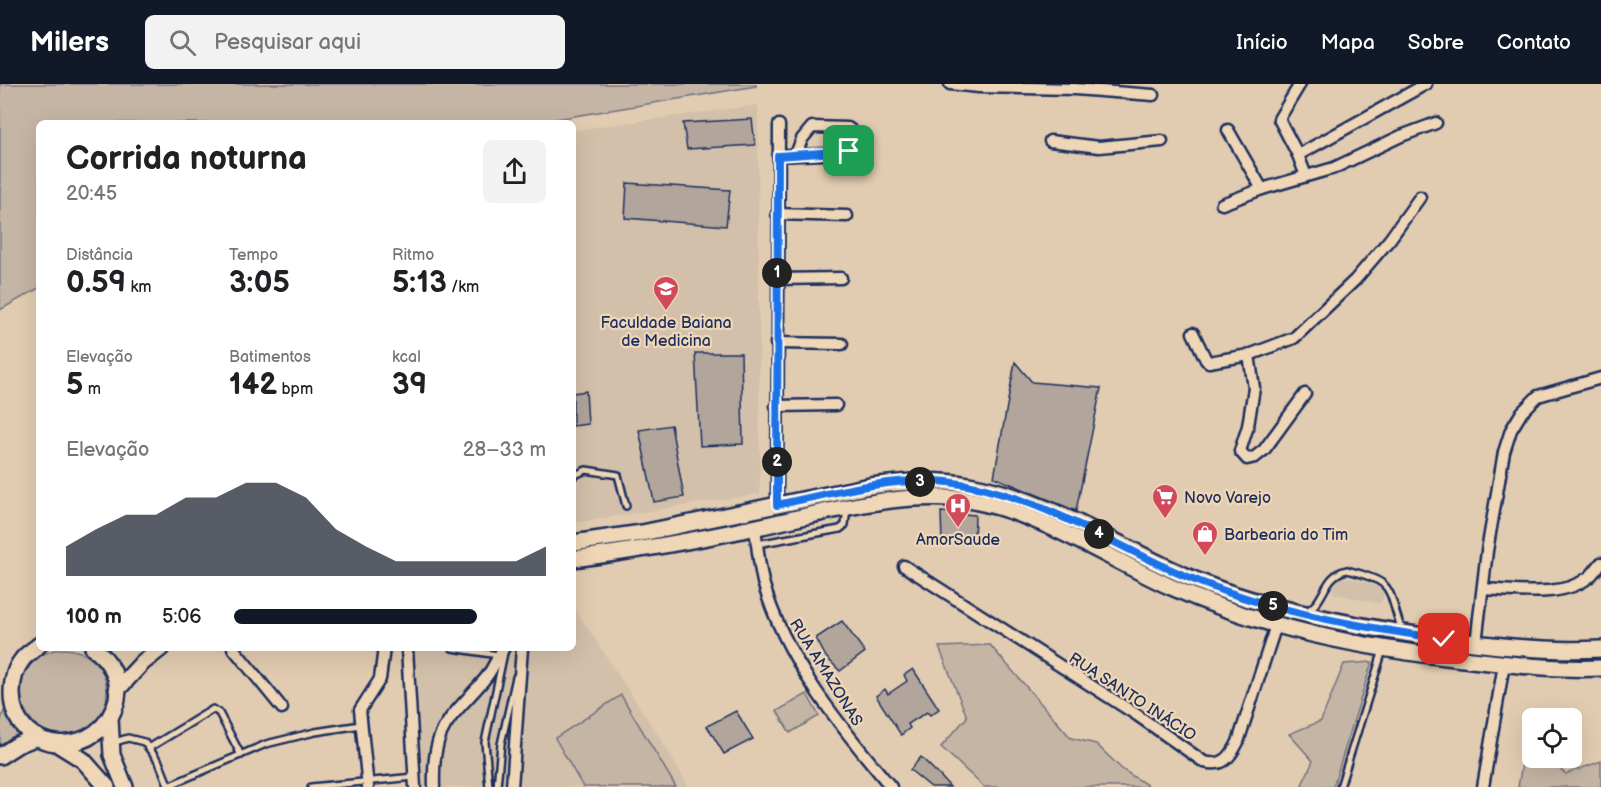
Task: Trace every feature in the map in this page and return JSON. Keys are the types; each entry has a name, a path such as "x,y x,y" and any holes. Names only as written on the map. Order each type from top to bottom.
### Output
{"main road":[{"path":"576,543 642,533 870,486 945,482 970,485 1035,504 1176,572 1219,589 1301,614 1365,628 1476,643 1549,649 1601,649"},
{"path":"576,559 647,549 847,509 926,497 972,501 999,507 1034,520 1169,586 1212,604 1276,626 1383,648 1504,664 1576,669 1601,668"},
{"path":"0,708 22,659 36,647"},
{"path":"97,651 103,655 113,671 117,690 110,718 110,744 115,766 125,787"},
{"path":"117,690 142,663 157,651"},
{"path":"12,681 12,703 21,723 37,737 59,745 83,760 107,787"},
{"path":"59,745 79,742 97,733 110,718"},
{"path":"0,756 17,745 37,737"}],"street":[{"path":"950,84 979,87 1056,86 1153,95"},
{"path":"1300,84 1279,119 1306,176"},
{"path":"1298,155 1426,84"},
{"path":"1222,204 1262,189 1334,168 1401,136 1436,123"},
{"path":"777,505 779,125"},
{"path":"778,156 845,153 850,148 852,131 848,128 813,127 802,139 795,154"},
{"path":"1228,130 1262,189"},
{"path":"1050,141 1099,147 1162,141"},
{"path":"1193,333 1209,362 1250,355 1294,338 1355,280 1390,239 1420,197"},
{"path":"777,214 847,216"},
{"path":"777,279 841,278"},
{"path":"777,343 842,344"},
{"path":"1250,355 1254,388 1248,426 1240,451 1246,459 1255,457 1264,450 1305,394"},
{"path":"1476,643 1504,452 1511,430 1522,412 1538,396 1601,378"},
{"path":"776,406 836,405"},
{"name":"RUA AMAZONAS","path":"755,527 763,580 784,636 841,726 891,787"},
{"path":"1483,589 1548,591 1572,587 1589,577 1601,563"},
{"name":"RUA SANTO INÁCIO","path":"904,566 1137,715 1204,762 1214,765 1223,763 1230,757 1238,742 1276,626"},
{"path":"235,651 282,708"},
{"path":"368,785 360,710 380,679 384,651"},
{"path":"407,651 415,782"},
{"path":"434,787 435,752 444,725 462,702 485,679 501,651"},
{"path":"512,787 522,651"},
{"path":"1483,787 1504,664"}],"lane":[{"path":"576,475 586,470 618,475 626,506"},
{"path":"757,544 840,529 844,525 847,509"},
{"path":"1301,614 1317,604 1331,577 1347,570 1376,577 1383,582 1391,594 1402,633"},
{"path":"1340,787 1383,648"},
{"path":"489,787 486,742 502,651"},
{"path":"497,787 501,744 511,693 519,668"},
{"path":"149,748 213,709 219,713 241,755"},
{"path":"110,744 136,738 149,748 159,762 169,786 266,744 315,732 362,725"},
{"path":"311,787 415,782"}],"shaded area":[{"path":"0,84 756,84 756,86 550,120 36,120 36,290 0,310"},
{"name":"Faculdade Baiana de Medicina","path":"758,105 760,494 576,523 576,130"},
{"path":"1337,575 1386,587 1381,604 1332,593"},
{"path":"576,611 662,741 689,787 423,787 415,651 576,651"},
{"path":"990,645 1071,738 1096,744 1123,770 1150,787 984,787 941,747 967,717 939,647"},
{"path":"47,652 81,652 95,661 104,675 106,684 104,709 95,723 81,732 64,735 47,732 33,723 24,709 21,692 24,675 33,661"},
{"path":"1372,662 1333,787 1301,787 1313,761 1289,734 1321,721 1344,664"},
{"path":"807,694 819,716 790,733 777,711"},
{"path":"621,695 676,787 583,787 555,738"},
{"path":"4,711 14,726 25,736 0,748 0,723"},
{"path":"1601,761 1601,787 1518,787 1522,764 1522,768 1558,768 1566,774"}],"building":[{"path":"752,119 755,145 687,149 683,123"},
{"path":"627,183 730,190 726,226 625,218"},
{"path":"695,353 741,353 743,444 700,446"},
{"path":"1015,362 1032,382 1101,388 1076,511 994,477"},
{"path":"586,391 588,424 576,426 576,393"},
{"path":"671,425 684,497 654,502 639,430"},
{"name":"AmorSaude","path":"941,512 975,515 974,543 942,544"},
{"path":"842,621 865,652 840,671 826,657 816,638"},
{"path":"913,669 939,709 930,715 927,712 908,724 910,728 901,735 876,696 885,689 888,694 907,681 904,675"},
{"path":"736,711 753,739 724,754 707,726"},
{"path":"921,757 950,787 931,787 910,770"}],"place":[{"name":"Faculdade Baiana de Medicina","path":"666,312"},
{"name":"Novo Varejo","path":"1165,520"},
{"name":"AmorSaude","path":"958,529"},
{"name":"Barbearia do Tim","path":"1205,557"}],"route":[{"path":"849,151 778,156 777,505 870,486 945,482 970,485 1035,504 1176,572 1219,589 1288,611 1365,628 1444,639"}]}
